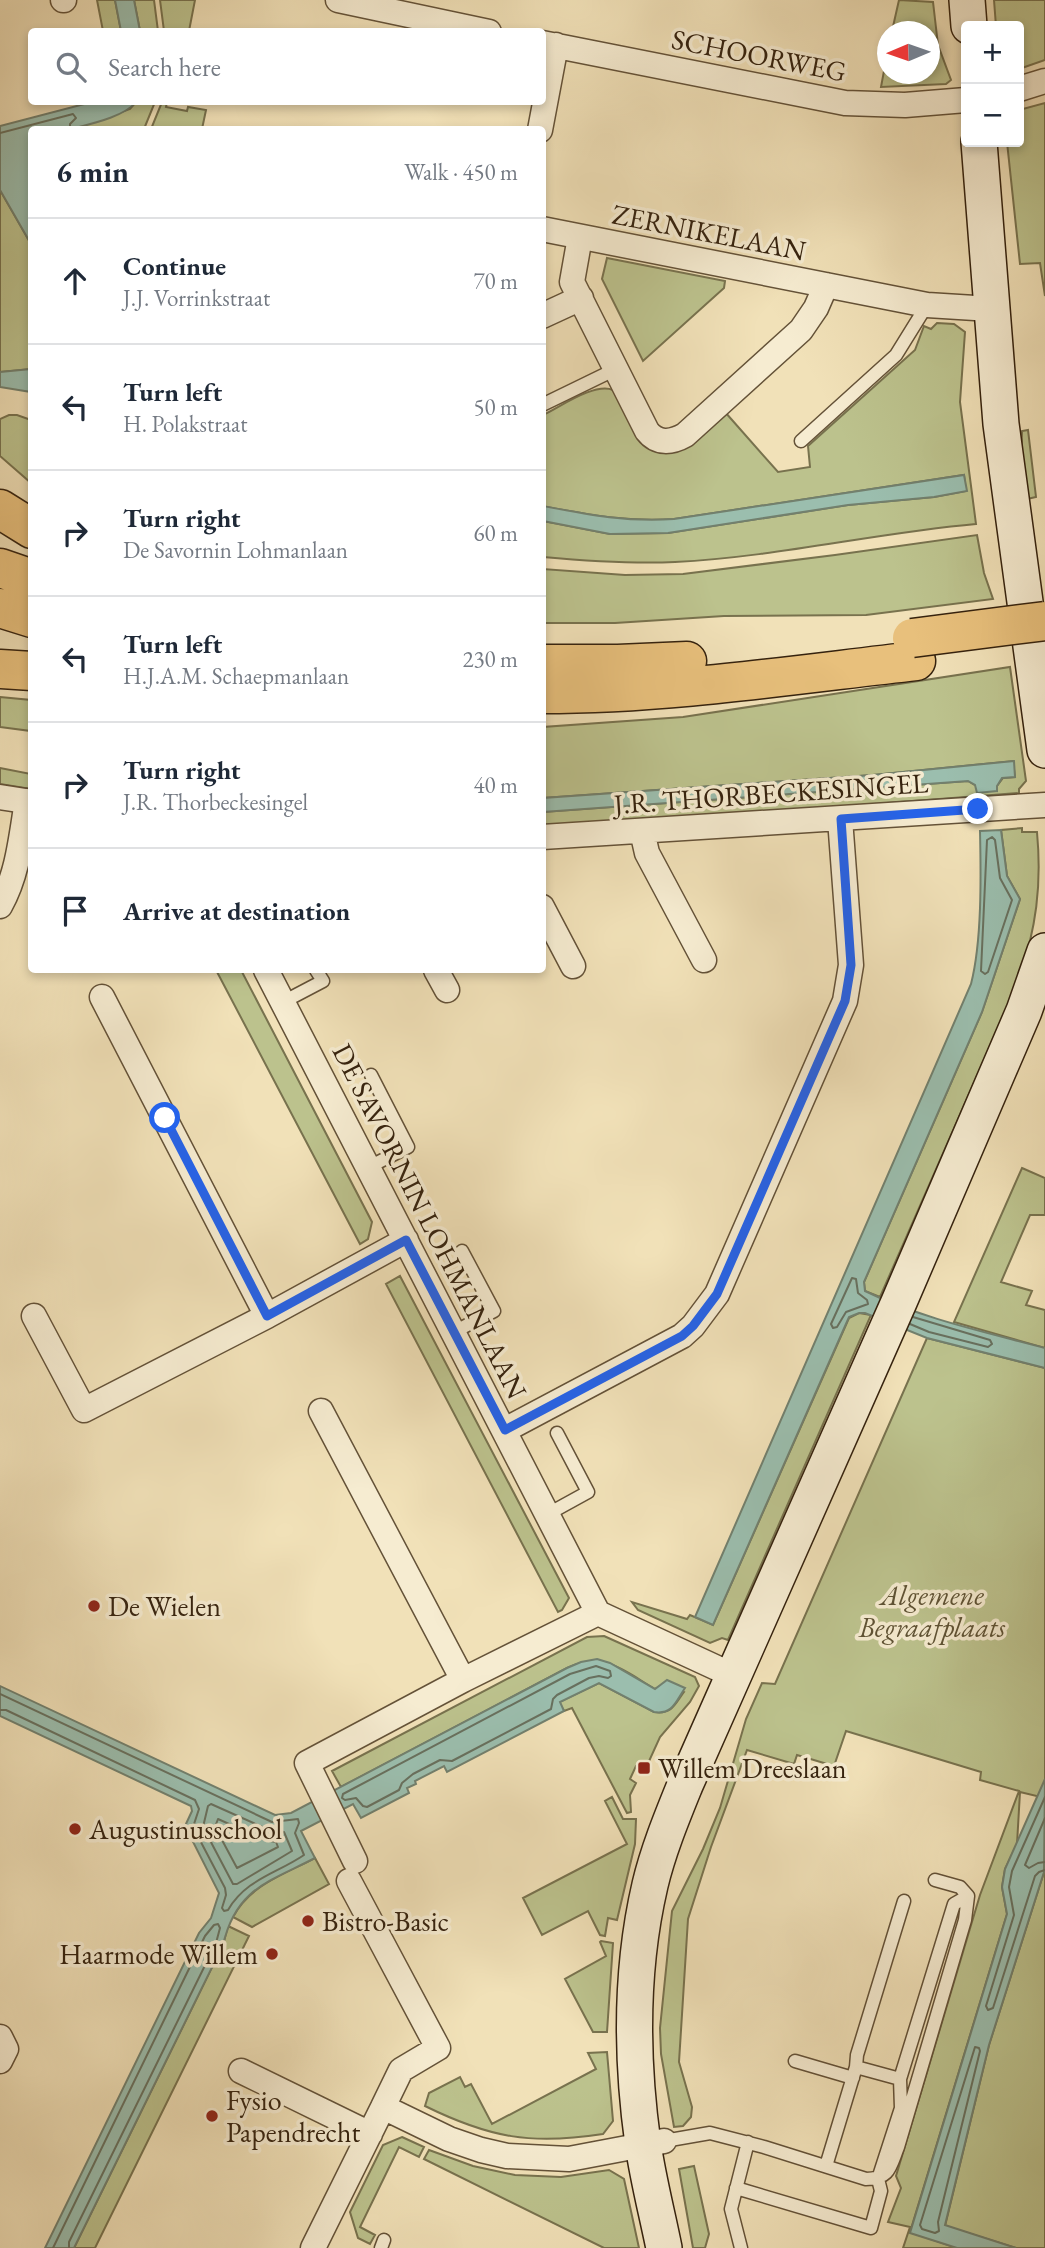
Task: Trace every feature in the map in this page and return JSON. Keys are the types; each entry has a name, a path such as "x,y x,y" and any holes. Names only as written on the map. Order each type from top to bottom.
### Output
{"main road":[{"path":"0,509 28,526"},
{"path":"0,568 28,578"},
{"path":"0,608 28,617"},
{"path":"546,694 723,684 914,650 1045,621"},
{"path":"546,664 618,664 1045,646"},
{"path":"0,669 28,671"}],"street":[{"path":"338,0 470,28"},
{"path":"967,0 969,21"},
{"path":"546,73 549,44"},
{"name":"SCHOORWEG","path":"549,44 845,103 905,106 961,100"},
{"path":"1024,87 1045,81"},
{"path":"540,126 543,105"},
{"path":"979,147 1000,424 1045,750"},
{"name":"ZERNIKELAAN","path":"546,230 927,305 991,309"},
{"name":"ZERNIKELAAN","path":"580,237 572,282 650,435 659,440 671,441 685,435 802,330 826,285"},
{"path":"546,314 581,298"},
{"path":"0,797 28,802"},
{"name":"J.R. THORBECKESINGEL","path":"546,837 1045,805"},
{"path":"0,906 11,887 28,807"},
{"path":"505,1430 682,1336 717,1294 845,1001 851,965 841,819"},
{"path":"642,831 647,853 704,961"},
{"path":"546,915 573,967"},
{"path":"664,2248 654,2143 635,2077 636,1978 651,1883 673,1815 732,1675 894,1314 1024,1011 1045,951"},
{"name":"DE SAVORNIN LOHMANLAAN","path":"268,973 598,1613"},
{"path":"102,997 267,1316"},
{"path":"34,1316 83,1410 267,1316 406,1240"},
{"path":"321,1411 463,1679"},
{"path":"322,2245 401,2070 438,2048 352,1871 333,1818 307,1763 463,1679 598,1613 732,1675"},
{"path":"0,2037 6,2049 0,2061"},
{"path":"242,2071 370,2134"},
{"path":"383,2106 449,2138 507,2156 569,2159 654,2143"}],"lane":[{"path":"801,441 896,355 927,305"},
{"path":"546,403 616,369"},
{"path":"283,1002 323,981 318,973"},
{"path":"369,1167 408,1147 371,1074"},
{"path":"454,1332 494,1311 462,1251"},
{"path":"548,1514 588,1492 556,1433"},
{"path":"654,2143 710,2133 748,2142 866,2179 878,2179 889,2171 965,1920 968,1896 960,1887 935,1880"},
{"path":"736,2188 872,2228 881,2191 878,2179 901,2108 900,2079 954,1904 968,1896"},
{"path":"826,2166 904,1901"},
{"path":"795,2061 900,2079"},
{"path":"741,2248 731,2208 748,2142"}],"green space":[{"path":"97,0 115,0 120,28 102,28"},
{"path":"134,0 154,0 158,28 139,28"},
{"path":"160,0 195,0 190,28 164,28"},
{"path":"899,0 933,2 935,21 894,21"},
{"path":"994,0 1045,0 1045,60 1024,67 1024,21 996,21"},
{"path":"940,50 951,80 946,84 881,87 882,84 940,84"},
{"path":"1045,103 1045,296 1040,263 1020,264 1008,147 1024,147 1024,109"},
{"path":"133,105 154,105 145,126 82,126 130,109"},
{"path":"161,105 187,111 188,107 206,110 203,126 152,126"},
{"path":"0,190 28,239 28,369 0,372"},
{"path":"607,258 725,281 724,288 643,361 602,279"},
{"path":"937,323 954,324 965,332 960,402 976,524 788,550 675,562 642,563 546,557 546,522 610,534 668,533 848,505 934,497 966,491 964,475 656,520 608,517 546,507 546,413 578,396 597,389 613,390 640,440 725,412 778,472 810,467 808,446 915,350 924,326 931,329"},
{"path":"9,415 28,419 28,480 0,456 0,419"},
{"path":"1028,430 1036,497 1027,499 1021,474 1022,431"},
{"path":"977,535 984,573 993,599 866,615 724,616 615,623 546,623 546,569 625,575 683,574"},
{"path":"1010,667 1026,781 1019,793 546,829 546,812 968,781 997,791 1003,778 1015,777 1013,761 873,775 546,798 546,727 683,717"},
{"path":"0,697 28,700 28,731 0,727"},
{"path":"0,768 28,773 28,789 0,784"},
{"path":"1022,828 1022,832 1037,832 1039,871 1036,907 1025,961 880,1297 865,1291 864,1282 982,1012 1020,899 1007,876 1001,830"},
{"path":"218,973 243,973 372,1222 368,1239 360,1244"},
{"path":"1022,1168 1045,1178 1045,1215 1030,1215 1001,1282 1032,1291 1026,1305 1045,1310 1045,1348 954,1322"},
{"path":"400,1276 569,1598 558,1612 386,1284"},
{"path":"859,1313 871,1315 728,1640 722,1638 710,1643 638,1610 632,1602 687,1619 690,1615 713,1625 849,1318"},
{"name":"Algemene Begraafplaats","path":"927,1338 1045,1368 1045,2248 1016,2248 945,2226 989,2045 1044,1872 1041,1797 1020,1792 1017,1844 1005,1869 1002,1887 1007,1914 910,2232 957,2248 903,2248 910,2227 888,2222 901,2188 896,2176 980,1895 1019,1791 980,1780 981,1772 846,1731 834,1766 797,1755 794,1764 747,1750 688,1919 679,2062 692,2107 691,2117 683,2126 674,2127 661,2054 660,2028 672,1911 720,1808 746,1719 762,1683 775,1684"},
{"path":"604,1636 695,1677 699,1686 690,1702 660,1737 645,1770 636,1766 630,1779 636,1783 630,1795 631,1812 627,1813 572,1708 564,1711 559,1702 599,1683 654,1712 665,1712 672,1708 684,1692 666,1683 655,1689 623,1670 602,1662 580,1663 567,1668 341,1787 332,1771 587,1637"},
{"path":"612,1797 623,1819 636,1819 635,1844 617,1920 608,1918 605,1936 600,1935 588,1911 542,1935 523,1898 627,1844 605,1801"},
{"path":"315,1858 329,1884 252,1927 233,1917 258,1888"},
{"path":"228,1926 249,1936 95,2248 74,2248 223,1945"},
{"path":"601,1941 613,1943 607,2032 593,2032 565,1979 606,1956"},
{"path":"607,2052 613,2121 603,2134 554,2139 511,2136 470,2125 425,2106 429,2093 460,2077 465,2087 471,2084 492,2124 596,2069 588,2053"},
{"path":"402,2137 424,2147 419,2157 399,2147 360,2227 375,2235 370,2244 358,2238 350,2212 383,2145"},
{"path":"429,2150 473,2166 515,2175 561,2177 609,2170 624,2179 639,2248 604,2248 424,2159"},
{"path":"694,2166 709,2234 705,2248 693,2248 679,2169"}],"water":[{"path":"115,0 134,0 139,28 120,28"},
{"path":"80,105 133,105 115,116 83,126 28,126 28,239 0,190 0,126"},
{"path":"28,369 28,392 0,387 0,372"},
{"path":"964,475 967,491 934,497 848,505 668,533 610,534 546,522 546,507 623,519 674,519"},
{"path":"1014,761 1015,777 1002,778 997,791 977,793 975,785 968,781 546,812 546,798 873,775"},
{"path":"1001,830 1007,876 1020,899 982,1012 864,1282 865,1291 886,1301 953,1324 1045,1348 1045,1368 927,1338 865,1313 849,1317 713,1625 695,1617 971,984 979,929 980,831"},
{"path":"597,1659 610,1663 655,1689 667,1680 685,1688 670,1709 654,1712 599,1683 560,1702 564,1711 447,1772 444,1766 415,1781 416,1784 407,1788 409,1793 361,1818 353,1804 301,1831 315,1858 257,1889 236,1911 223,1945 74,2248 45,2248 199,1933 211,1918 219,1893 185,1826 192,1811 191,1806 0,1716 0,1686 275,1815 291,1813 567,1668"},
{"path":"1045,1779 1044,1872 989,2045 945,2225 1016,2248 957,2248 910,2233 1007,1914 1002,1887 1005,1869"}],"place":[{"name":"De Wielen","path":"94,1606"},
{"name":"Willem Dreeslaan","path":"644,1768"},
{"name":"Augustinusschool","path":"75,1829"},
{"name":"Bistro-Basic","path":"308,1921"},
{"name":"Haarmode Willem","path":"272,1954"},
{"name":"Fysio Papendrecht","path":"212,2116"}],"route":[{"path":"165,1118 267,1316 406,1240 505,1430 682,1336 704,1313 717,1294 845,1001 851,965 841,819 978,809"}]}
